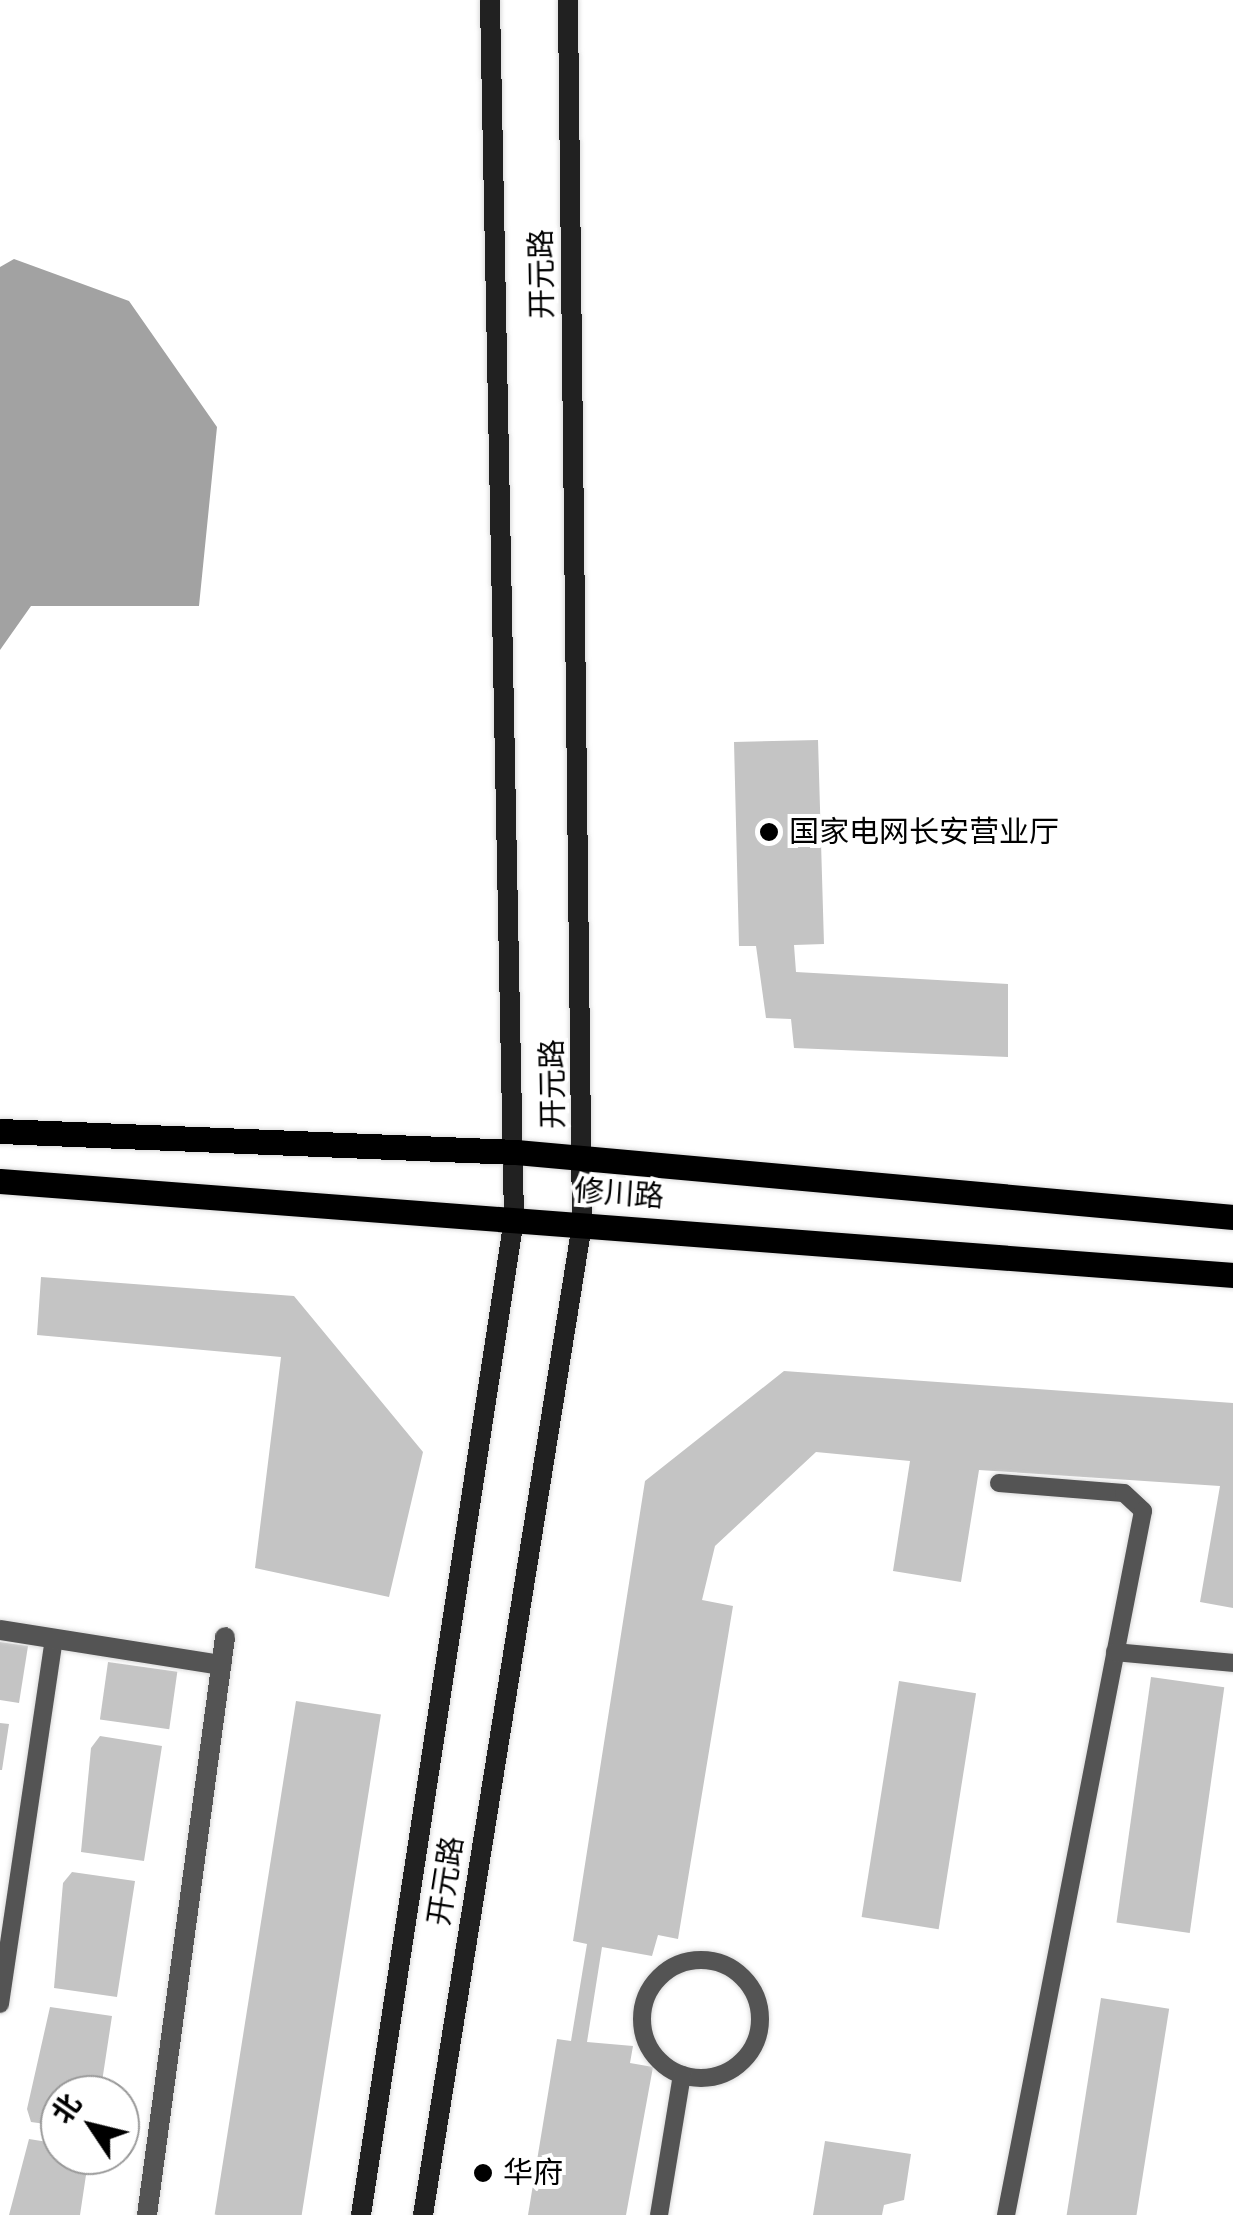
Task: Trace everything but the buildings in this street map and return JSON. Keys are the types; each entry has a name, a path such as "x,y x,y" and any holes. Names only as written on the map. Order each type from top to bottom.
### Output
{"main road":[{"name":"开元路","path":"361,2215 514,1219 516,1152 490,0"},
{"name":"开元路","path":"423,2215 582,1224 568,0"},
{"name":"修川路","path":"0,1132 516,1152 1233,1217"},
{"name":"修川路","path":"0,1181 1233,1276"}],"street":[{"path":"0,1630 221,1665"},
{"path":"147,2215 225,1637"}],"lane":[{"path":"998,1483 1124,1493 1143,1512 1006,2215"},
{"path":"0,2004 54,1639"},
{"path":"1115,1652 1233,1663"},
{"path":"722,1964 752,1988 755,2044 729,2072 682,2075 646,2043 644,2004 666,1971 722,1964"},
{"path":"659,2215 682,2075"}],"shaded area":[{"path":"14,259 129,301 217,427 199,606 31,606 0,650 0,267"}],"place":[{"name":"国家电网长安营业厅","path":"769,832"},
{"name":"华府","path":"483,2173"}]}
